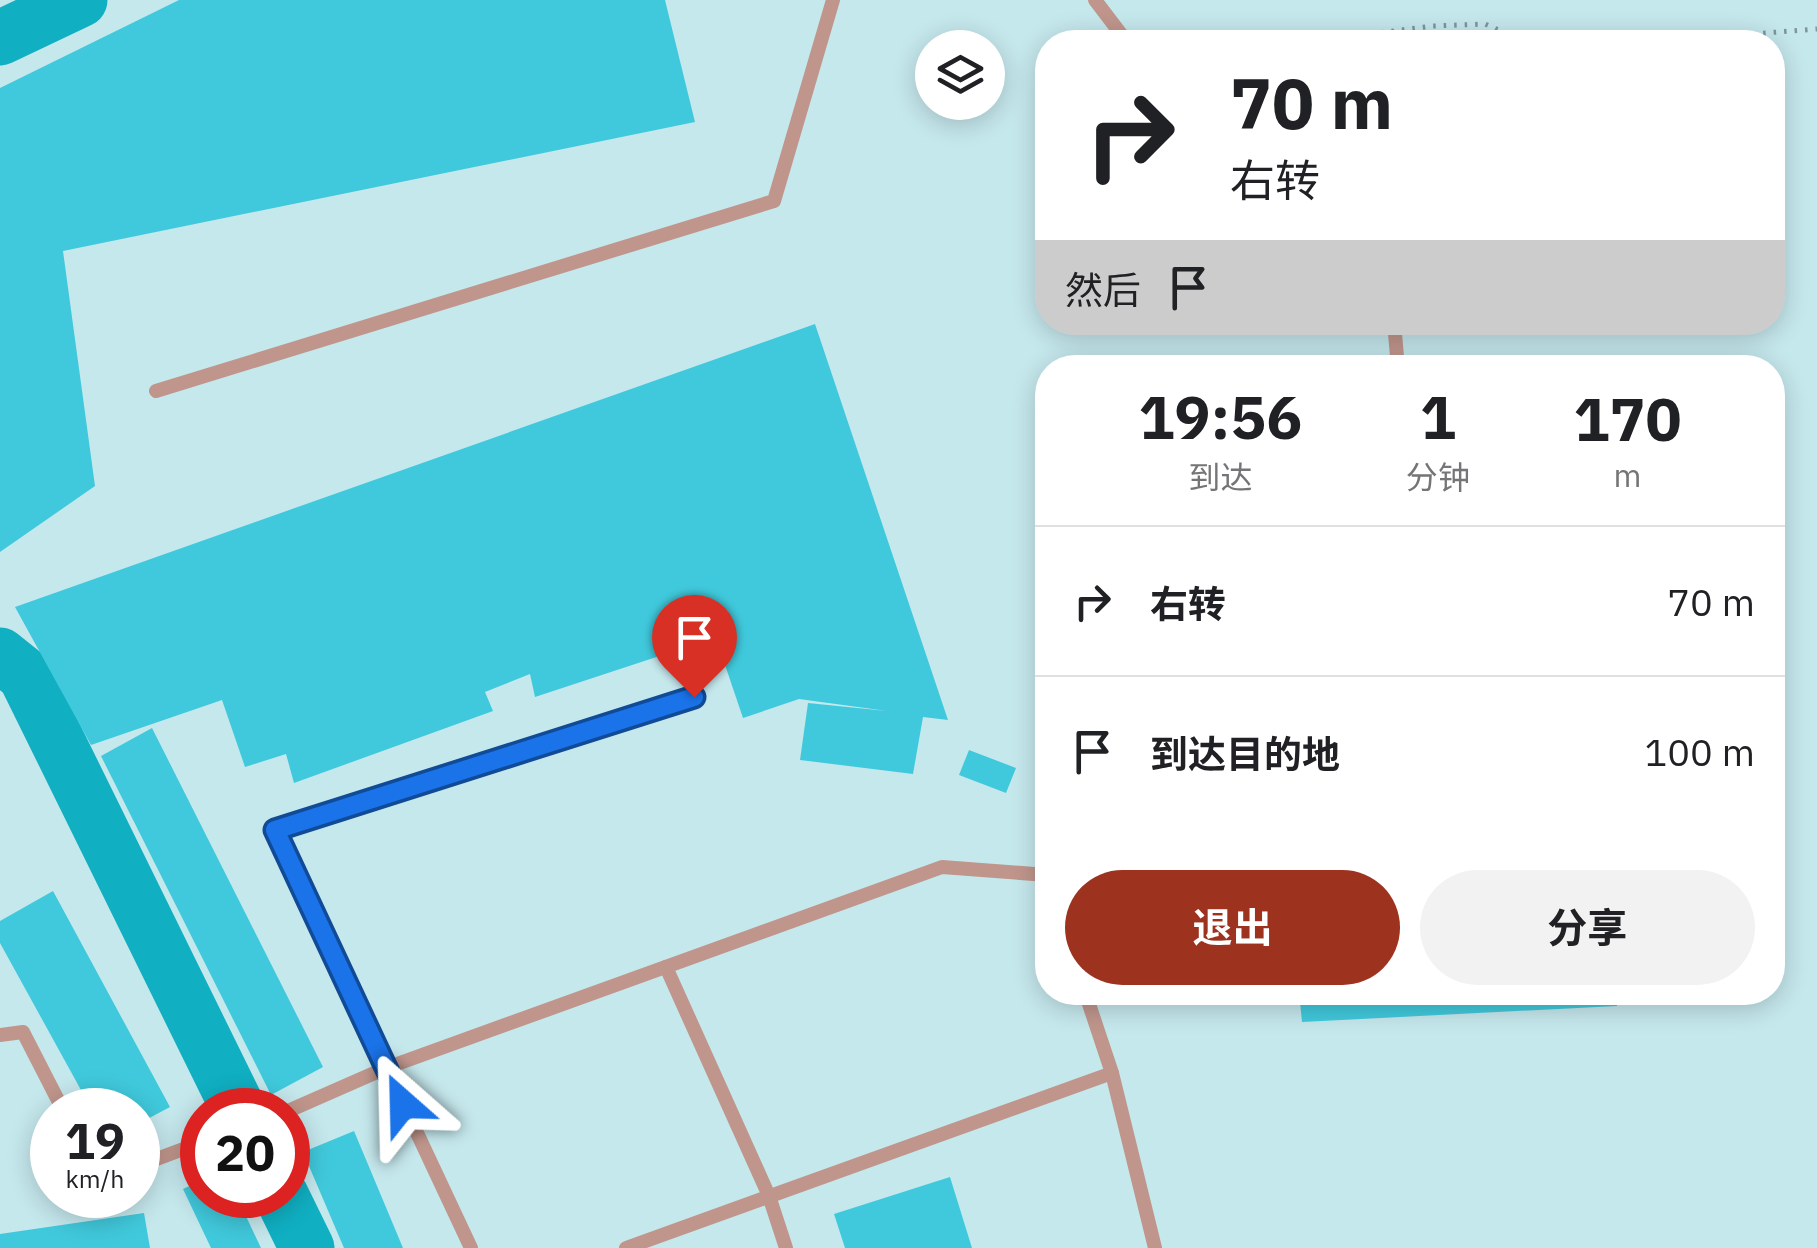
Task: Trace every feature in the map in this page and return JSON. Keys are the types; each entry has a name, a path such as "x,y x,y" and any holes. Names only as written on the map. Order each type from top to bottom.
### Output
{"lane":[{"path":"156,391 774,200 832,0"},
{"path":"1095,0 1118,30"},
{"path":"471,1248 275,830 694,697"},
{"path":"310,1101 386,1068 942,867 1035,874"},
{"path":"666,967 769,1196 786,1248"},
{"path":"1089,1005 1112,1073 1155,1248"},
{"path":"0,1035 22,1032 51,1088"},
{"path":"626,1248 1112,1073"}],"path":[{"path":"1401,30 1484,24 1498,30"},
{"path":"1785,31 1817,29"}],"building":[{"path":"179,0 665,0 695,122 63,251 95,486 0,552 0,88"},
{"path":"815,324 948,720 923,717 913,774 800,760 808,703 887,711 799,699 743,718 724,662 711,665 702,642 535,697 530,674 485,692 493,711 294,783 286,754 245,767 222,700 91,745 15,607"},
{"path":"152,728 323,1067 284,1088 267,1088 101,756"},
{"path":"969,750 1016,768 1006,793 959,775"},
{"path":"53,891 160,1088 80,1088 0,943 0,921"},
{"path":"1300,1005 1617,1006 1302,1022"},
{"path":"160,1089 170,1107 160,1112"},
{"path":"354,1131 403,1248 344,1248 310,1168 310,1149"},
{"path":"950,1177 972,1248 845,1248 834,1214"},
{"path":"110,1218 145,1218 150,1248 0,1248 0,1234"},
{"path":"197,1218 247,1218 261,1248 211,1248"}],"waterway":[{"path":"0,38 80,0"},
{"path":"0,655 25,675 228,1088"},
{"path":"292,1218 307,1248"}],"route":[{"path":"403,1104 275,830 694,697"}]}
